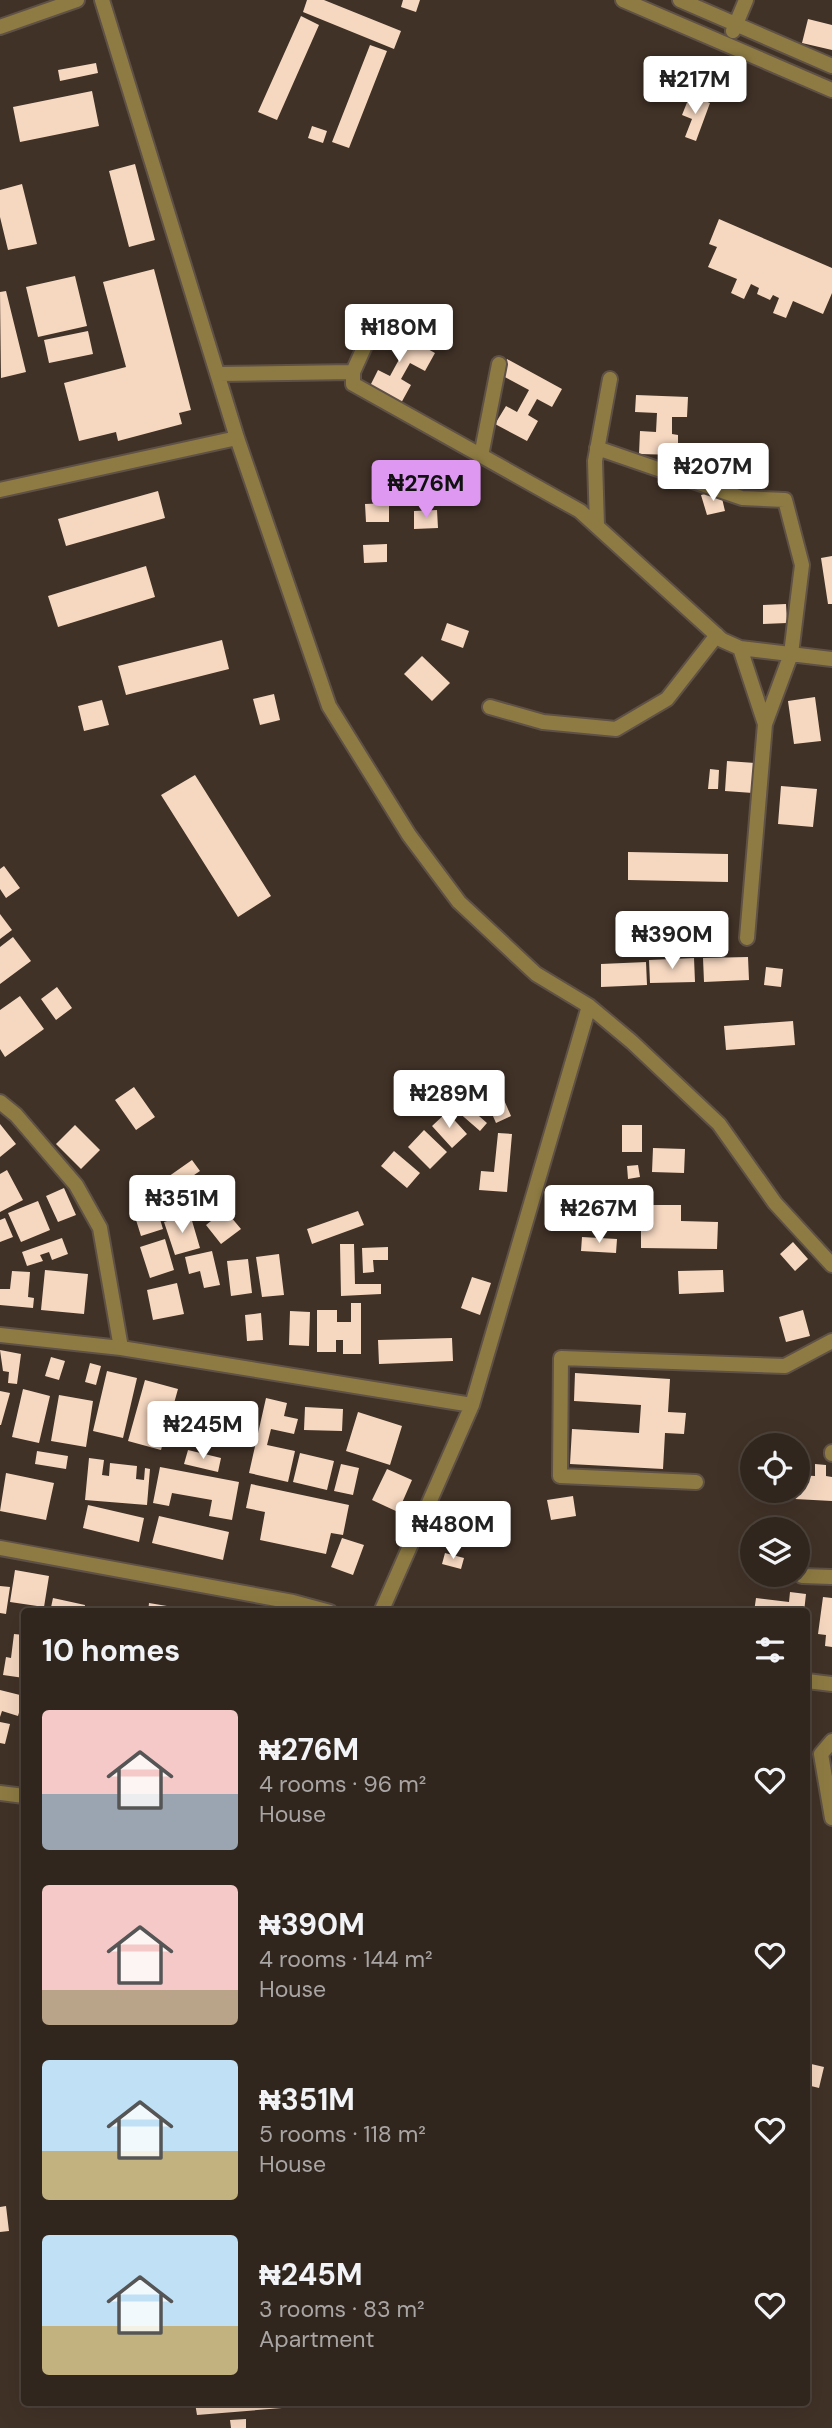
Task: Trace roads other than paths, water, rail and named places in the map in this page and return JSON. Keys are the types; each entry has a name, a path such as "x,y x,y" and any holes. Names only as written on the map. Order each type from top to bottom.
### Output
{"street":[{"path":"0,27 77,0"},
{"path":"102,0 237,438 329,706 409,835 459,902 536,974 589,1006 719,1124 775,1203 832,1265"},
{"path":"623,0 832,90"},
{"path":"680,0 832,66"},
{"path":"728,44 746,0"},
{"path":"367,341 353,372 353,384 580,510 717,635 740,648 832,659"},
{"path":"481,456 499,364"},
{"path":"218,374 353,372"},
{"path":"597,526 595,461 610,379"},
{"path":"0,490 237,438"},
{"path":"597,448 742,498 785,500 802,565 791,654 765,724 747,938"},
{"path":"490,707 543,722 616,729 667,699 717,635"},
{"path":"740,648 765,724"},
{"path":"383,1608 472,1405 589,1006"},
{"path":"0,1102 16,1115 76,1185 100,1228 121,1348"},
{"path":"0,1335 121,1348 472,1405"},
{"path":"696,1482 560,1476 561,1358 785,1366 832,1341"},
{"path":"0,1548 292,1607"},
{"path":"810,1576 832,1577"},
{"path":"810,1681 832,1684"},
{"path":"832,1741 821,1754 832,1818"},
{"path":"0,1793 21,1796"}]}
